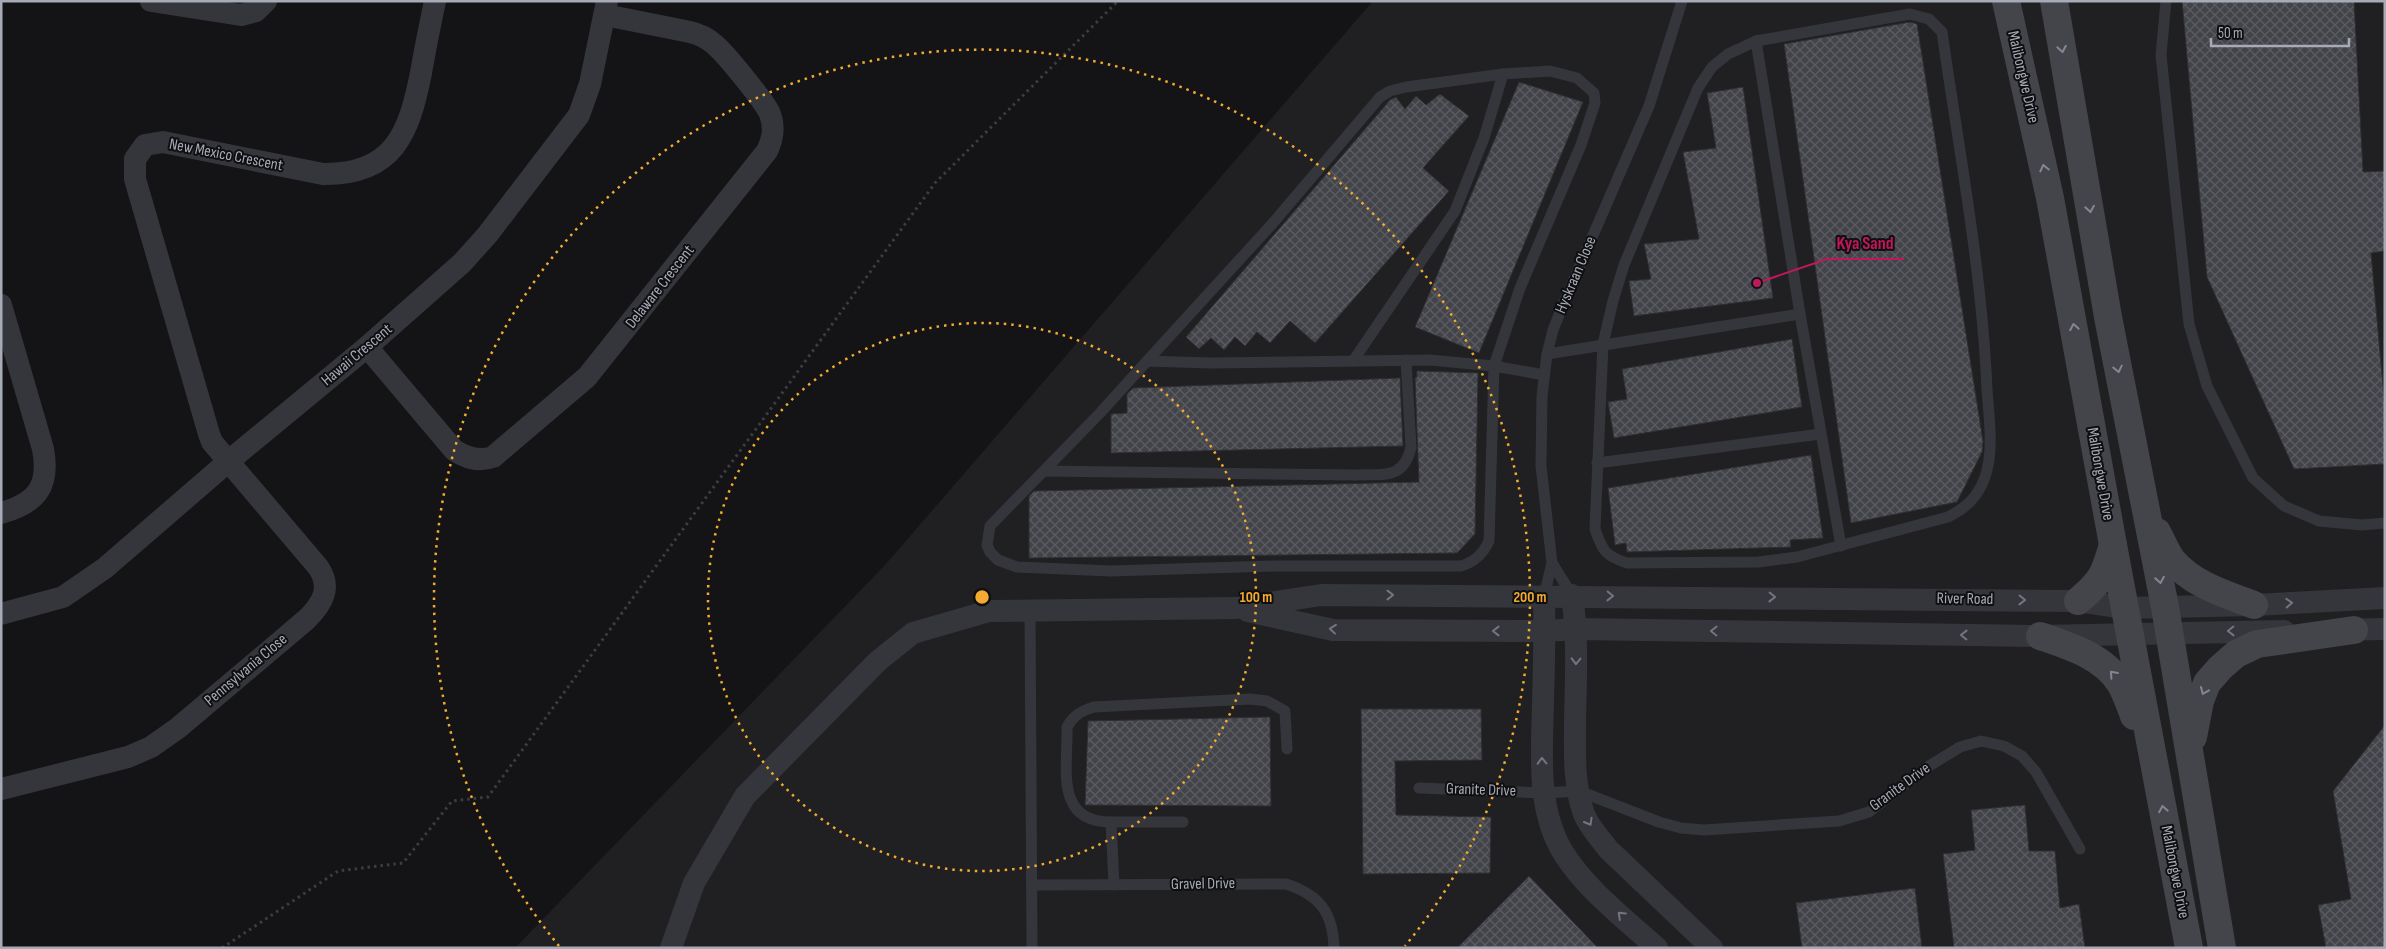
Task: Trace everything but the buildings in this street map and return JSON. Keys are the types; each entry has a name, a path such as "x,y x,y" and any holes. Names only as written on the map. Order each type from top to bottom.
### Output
{"main road":[{"name":"Malibongwe Drive","path":"2006,1 2050,198 2112,545 2156,765 2189,948"},
{"name":"Malibongwe Drive","path":"2054,1 2108,317 2167,620 2222,948"},
{"path":"2148,515 2171,558 2186,574 2216,590 2254,605"},
{"path":"2078,600 2097,585 2105,570 2112,545"},
{"path":"2190,756 2200,701 2207,682 2236,654 2258,644 2354,630"},
{"path":"2040,636 2068,646 2098,661 2111,672 2121,684 2156,765"}],"street":[{"path":"151,1 241,15 256,11 266,1"},
{"name":"New Mexico Crescent","path":"230,460 212,442 205,425 135,179 134,166 137,154 145,145 163,142 323,174 343,173 365,167 386,154 408,126 416,98 435,1"},
{"name":"Hawaii Crescent","path":"1,614 50,602 76,590 105,568 230,460 367,347 471,254 579,115 587,96 606,8"},
{"name":"Delaware Crescent","path":"367,347 454,450 462,455 477,459 494,458 587,378 767,151 774,130 770,114 715,45 699,34 606,8"},
{"path":"1,305 43,449 45,472 42,486 31,500 17,508 1,513"},
{"name":"Pennsylvania Close","path":"1,789 128,757 160,742 307,619 322,602 326,589 324,574 230,460"},
{"name":"River Road","path":"1237,608 1321,595 1572,595 2078,600 2127,621"},
{"path":"1572,595 1577,629 1575,758 1584,814 1594,832 1608,849 1707,946"},
{"path":"1544,596 1542,762 1544,793 1554,835 1564,854 1594,890 1657,948"},
{"name":"River Road","path":"2167,620 2254,605 2385,598"},
{"path":"671,948 694,883 744,796 878,661 913,633 989,611 1237,608"},
{"name":"River Road","path":"1237,608 1333,630 1544,631 1577,629 2040,636 2127,621 2167,620 2354,630 2385,629"}],"lane":[{"name":"Hyskraan Close","path":"1552,563 1540,466 1544,375 1547,354 1553,330 1565,300 1649,106 1682,1"},
{"path":"2166,1 2161,55 2189,324 2207,386 2253,478 2284,506 2319,521 2362,525 2385,522"},
{"path":"1910,14 1928,19 1942,32 1976,261 1986,354 1989,426 1986,476 1977,495 1964,509 1948,517 1797,557 1758,562 1627,563 1612,558 1601,548 1595,529 1603,344 1624,265 1698,88 1712,67 1728,54 1756,41 1910,14"},
{"path":"1756,41 1800,314 1841,546"},
{"path":"1550,71 1567,74 1587,84 1594,92 1595,104 1580,145 1520,288 1494,366 1489,541 1478,558 1471,563 1461,566 1275,566 1111,571 1016,567 998,560 990,552 987,545 990,526 1101,412 1147,360 1273,223 1380,97 1390,91 1406,87 1504,74 1550,71"},
{"path":"1353,361 1455,211 1484,138 1504,74"},
{"path":"1547,354 1800,314"},
{"path":"1147,360 1210,362 1430,360 1494,366 1544,375"},
{"path":"1044,471 1355,474 1397,471 1404,467 1411,447 1406,360"},
{"path":"1597,463 1821,434"},
{"path":"1552,563 1572,595"},
{"path":"1544,596 1552,563"},
{"path":"1030,611 1032,948"},
{"path":"1183,822 1098,822 1085,818 1073,807 1068,795 1067,727 1073,717 1082,711 1094,707 1250,699 1267,701 1285,711 1287,749"},
{"name":"Granite Drive","path":"1419,788 1544,793 1579,791 1658,822 1680,828 1704,830 1839,821 1869,812 1928,766 1960,747 1981,741 2004,746 2022,756 2036,772 2080,849"},
{"path":"1112,822 1114,885"},
{"name":"Gravel Drive","path":"1032,885 1286,884 1308,894 1320,903 1329,915 1334,935 1334,948"}],"path":[{"path":"222,948 338,871 403,863 452,801 488,797 935,183 1118,1"}],"shaded area":[{"path":"1373,1 2385,1 2385,948 515,948 885,565"}],"place":[{"name":"Kya Sand","path":"1757,283"}]}
